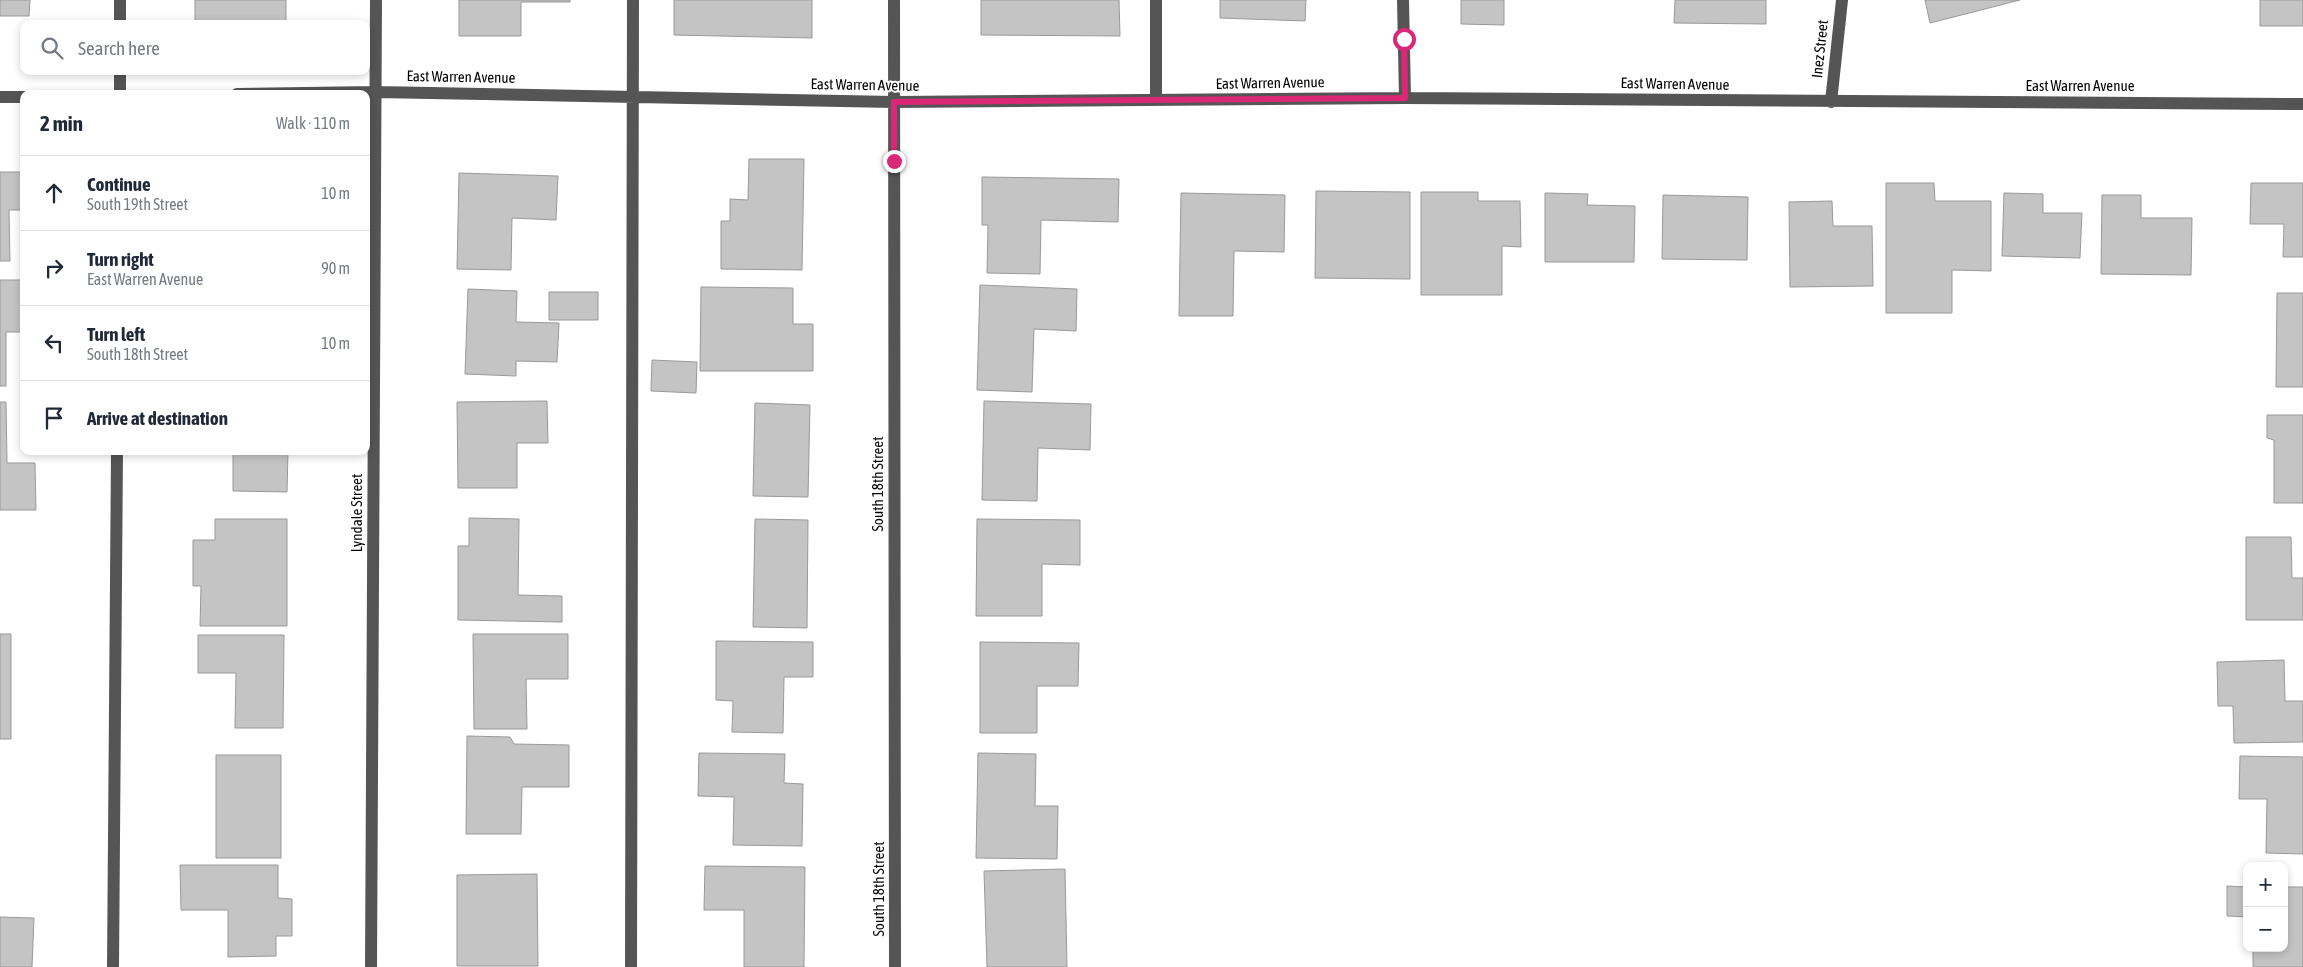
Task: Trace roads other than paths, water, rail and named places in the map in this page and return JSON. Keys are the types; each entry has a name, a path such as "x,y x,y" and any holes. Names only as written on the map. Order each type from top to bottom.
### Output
{"street":[{"path":"120,0 120,20"},
{"name":"Lyndale Street","path":"372,967 376,0"},
{"path":"631,967 633,0"},
{"name":"South 18th Street","path":"894,0 895,967"},
{"path":"1156,0 1156,100"},
{"path":"1403,0 1405,98"},
{"name":"Inez Street","path":"1831,102 1842,0"},
{"path":"120,75 120,90"},
{"name":"East Warren Avenue","path":"370,92 894,102 1405,98 2303,104"},
{"path":"0,97 20,97"},
{"path":"113,967 117,455"}]}
